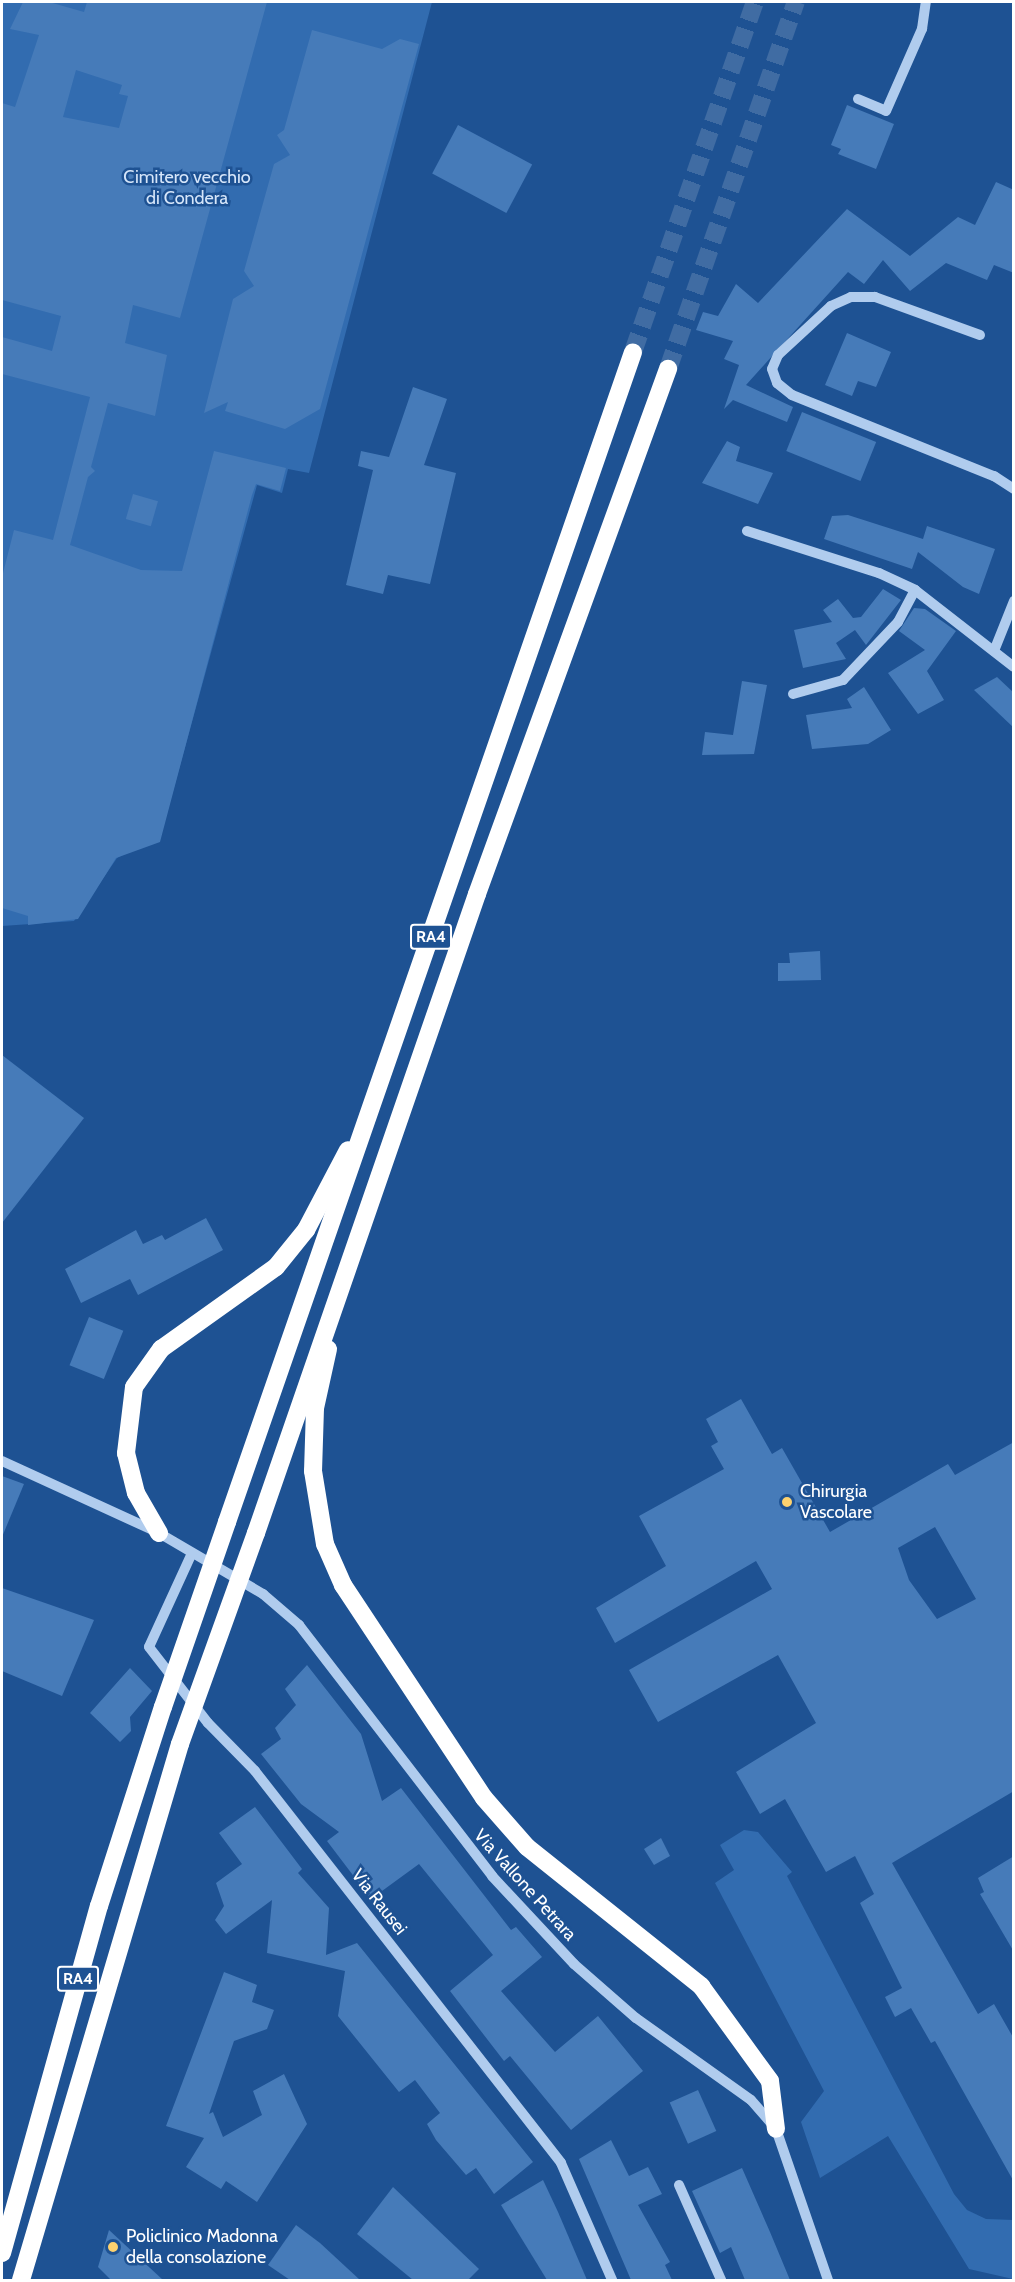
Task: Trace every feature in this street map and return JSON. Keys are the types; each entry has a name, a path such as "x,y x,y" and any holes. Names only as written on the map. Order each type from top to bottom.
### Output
{"highway":[{"name":"RA4","path":"2,2253 99,1906 163,1707 633,352"},
{"name":"RA4","path":"21,2280 180,1744 668,369"},
{"path":"159,1533 136,1492 126,1453 134,1387 161,1349 276,1267 306,1230 376,1098"},
{"path":"341,1285 315,1408 313,1471 325,1544 343,1585 484,1798 527,1847 701,1986 770,2081 776,2129"}],"street":[{"path":"858,99 886,111 922,29 926,2"},
{"path":"980,335 875,297 851,297 831,306 778,355 772,369 777,383 792,395 994,476 1014,489"},
{"path":"747,531 879,573 915,590 1014,667"},
{"path":"794,694 843,680 898,622 915,590"},
{"path":"994,651 1014,601"},
{"name":"Via Vallone Petrara","path":"2,1461 159,1533 263,1594 299,1625 492,1876 574,1964 636,2018 751,2100 776,2129 828,2280"},
{"name":"Via Rausei","path":"192,1553 149,1647 208,1723 255,1771 561,2163 612,2280"},
{"path":"679,2185 721,2280"}],"green space":[{"name":"Cimitero vecchio di Condera","path":"2,2 432,2 309,473 288,469 282,493 257,485 161,835 117,858 74,921 2,926"},
{"path":"744,1830 758,1832 792,1872 787,1876 954,2194 967,2210 986,2219 1013,2220 1013,2279 969,2269 888,2136 820,2178 801,2122 824,2091 715,1883 734,1870 720,1845"}],"building":[{"path":"23,2 49,2 84,12 87,2 267,2 180,318 133,305 125,343 167,355 155,416 108,403 91,467 95,471 88,477 70,545 141,570 182,571 214,451 286,468 280,491 256,484 252,495 160,842 116,858 78,919 28,925 28,916 2,908 2,577 14,530 53,540 90,397 2,374 2,337 52,351 61,316 2,300 2,103 15,107 39,35 10,29","holes":["76,70 122,85 119,94 128,96 119,128 63,117"]},
{"path":"312,30 382,49 400,39 419,44 320,409 285,429 225,411 228,402 204,413 233,299 254,286 244,271 274,164 290,155 277,135 284,130"},
{"path":"847,105 894,124 876,169 838,154 841,149 831,145"},
{"path":"458,125 532,164 506,213 432,174"},
{"path":"996,182 1014,190 1014,273 994,265 987,280 946,263 910,291 883,260 864,284 848,272 746,385 793,407 787,422 733,400 724,409 739,365 724,359 733,341 696,330 703,312 718,316 736,284 758,303 847,209 910,256 958,217 975,225"},
{"path":"847,333 891,352 876,387 858,381 852,396 825,385"},
{"path":"413,387 447,399 424,465 456,473 430,584 388,575 383,594 346,585 373,470 358,466 361,451 389,457"},
{"path":"802,412 876,442 860,481 786,451"},
{"path":"727,441 740,447 736,461 773,473 758,504 702,483"},
{"path":"133,494 158,501 151,526 126,519"},
{"path":"848,515 923,539 927,526 995,549 979,594 963,587 918,552 912,569 824,539 832,516"},
{"path":"883,589 901,600 866,645 855,630 836,643 846,659 803,668 794,630 832,622 823,610 838,599 853,618 861,617"},
{"path":"914,608 925,609 956,631 927,671 944,700 918,714 888,673 925,650 899,631"},
{"path":"997,677 1014,693 1014,728 974,690"},
{"path":"742,681 767,685 754,754 702,755 705,732 733,735"},
{"path":"864,687 891,730 868,744 812,749 806,715 852,708 847,699"},
{"path":"820,951 821,980 778,981 778,963 790,963 789,953"},
{"path":"2,1055 84,1118 2,1223"},
{"path":"206,1218 223,1250 138,1295 130,1279 81,1303 65,1269 136,1230 143,1244 162,1235 165,1240"},
{"path":"89,1317 123,1331 104,1379 70,1365"},
{"path":"741,1399 772,1454 782,1448 830,1532 948,1464 955,1475 1014,1442 1014,1791 892,1863 978,2014 994,2004 1014,2039 1014,2182 935,2041 931,2043 911,2008 895,2017 885,1997 902,1988 860,1903 874,1894 855,1856 826,1872 785,1799 760,1814 736,1772 816,1723 778,1655 658,1722 629,1670 772,1589 756,1561 615,1643 596,1608 666,1566 639,1516 724,1469 711,1446 718,1442 706,1419","holes":["935,1527 976,1599 937,1619 909,1580 898,1548"]},
{"path":"2,1476 24,1484 2,1537"},
{"path":"2,1588 94,1620 62,1696 2,1671"},
{"path":"307,1665 361,1734 382,1801 401,1788 511,1930 516,1927 542,1957 501,1991 555,2052 598,2016 643,2071 571,2130 510,2056 504,2061 450,1991 493,1955 419,1864 371,1899 327,1841 339,1832 301,1804 261,1754 281,1739 275,1728 296,1705 285,1689"},
{"path":"130,1668 152,1691 130,1717 131,1731 120,1742 90,1713"},
{"path":"255,1807 302,1869 298,1873 329,1908 326,1955 357,1943 533,2162 494,2194 476,2168 466,2175 436,2140 427,2124 440,2113 415,2080 399,2092 338,2016 345,1971 267,1953 272,1900 226,1934 215,1920 224,1906 216,1883 242,1864 219,1833"},
{"path":"661,1838 670,1856 654,1865 644,1849"},
{"path":"1014,1856 1014,1952 980,1894 984,1892 978,1878"},
{"path":"224,1972 257,1985 252,2002 274,2010 267,2029 234,2041 209,2114 213,2112 223,2137 262,2115 253,2091 284,2074 307,2124 257,2202 226,2181 221,2189 186,2167 204,2138 166,2126"},
{"path":"698,2090 716,2131 688,2144 670,2103"},
{"path":"611,2140 629,2176 648,2167 662,2194 638,2205 670,2262 665,2265 672,2280 631,2280 579,2159"},
{"path":"742,2168 790,2280 745,2280 731,2247 720,2253 692,2191"},
{"path":"543,2180 587,2280 547,2280 501,2205"},
{"path":"393,2187 479,2269 468,2280 413,2280 357,2234"},
{"path":"296,2225 320,2243 360,2280 290,2280 268,2265"},
{"path":"109,2230 163,2280 111,2280 98,2267"}],"tunnel":[{"path":"633,352 755,2"},
{"path":"668,369 796,2"}],"place":[{"name":"Chirurgia Vascolare","path":"787,1502"},
{"name":"Policlinico Madonna della consolazione","path":"113,2247"}]}
